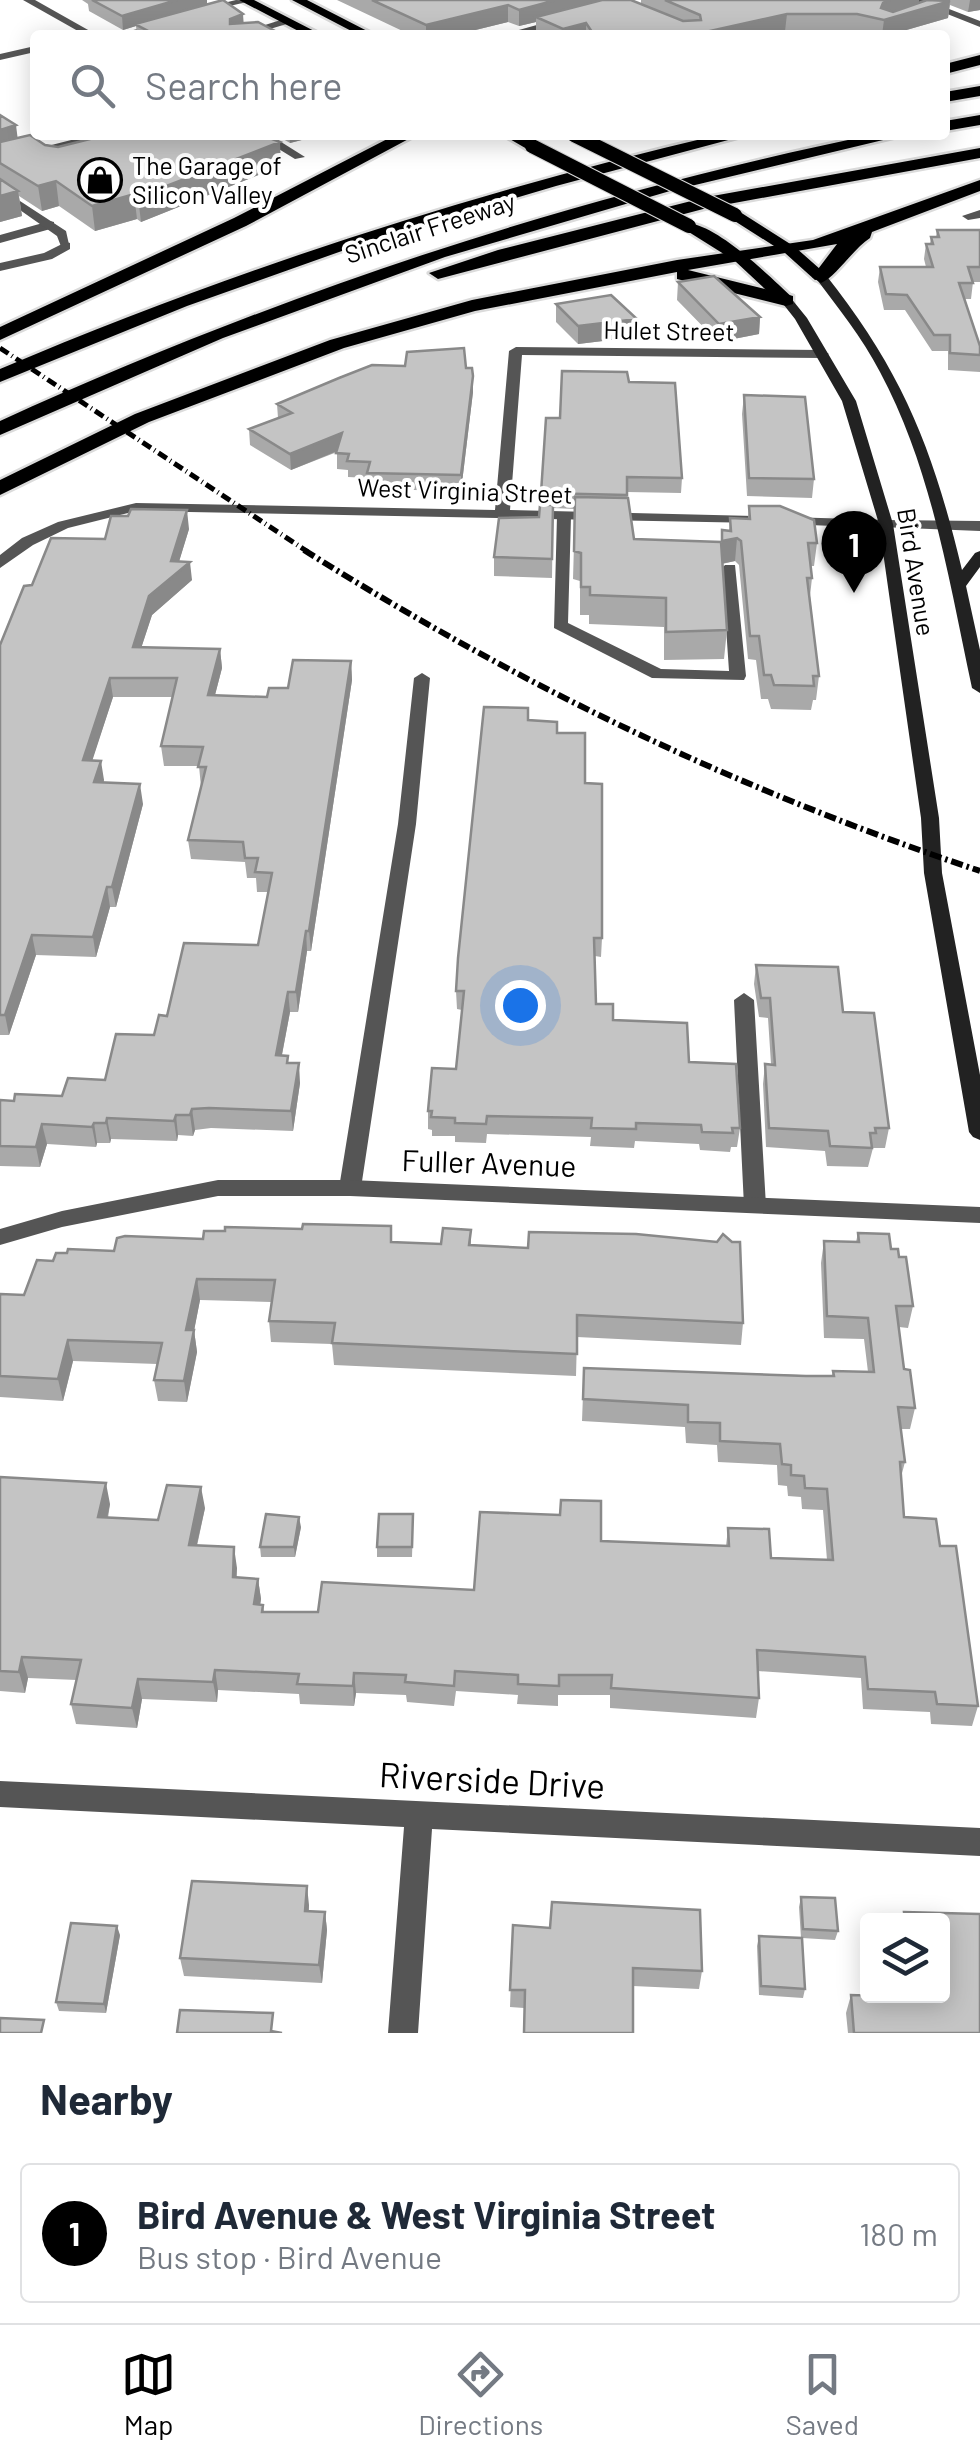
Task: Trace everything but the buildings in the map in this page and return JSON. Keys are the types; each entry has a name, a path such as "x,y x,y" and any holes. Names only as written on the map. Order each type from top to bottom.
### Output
{"highway":[{"path":"950,51 980,48"},
{"path":"950,70 980,63"},
{"path":"950,96 980,92"},
{"path":"950,125 980,120"},
{"path":"0,334 240,222 398,140"},
{"path":"496,195 495,183 503,177 641,140"},
{"name":"Sinclair Freeway","path":"0,376 217,286 496,195 719,140"},
{"name":"Sinclair Freeway","path":"0,430 237,324 372,274 587,206 872,140"},
{"path":"237,324 335,307 496,256 674,210 826,177 980,153"},
{"path":"0,488 142,418 337,344 472,306 790,250 889,222 980,185"},
{"path":"821,277 845,246 889,222"},
{"path":"661,271 718,280 786,300"}],"main road":[{"path":"246,0 305,30"},
{"path":"298,0 358,30"},
{"name":"Bird Avenue","path":"520,140 689,226 740,258 786,300 849,401 886,524 930,818 933,873 980,1132"},
{"name":"Bird Avenue","path":"584,140 735,215 790,250 821,277 868,335 894,379 945,525 980,688"},
{"path":"958,586 980,556"}],"street":[{"path":"29,0 83,30"},
{"path":"192,12 246,0"},
{"path":"917,0 980,24"},
{"path":"920,13 936,7"},
{"path":"526,30 583,16"},
{"path":"264,30 286,21"},
{"path":"148,30 172,25"},
{"path":"0,57 30,50"},
{"path":"0,161 84,140"},
{"path":"271,140 299,156"},
{"path":"0,190 62,234 66,246 48,256 1,268"},
{"path":"0,239 50,225"},
{"name":"Hulet Street","path":"502,514 516,351 822,354"},
{"name":"West Virginia Street","path":"0,563 9,553 72,522 113,510 170,506 980,526"},
{"path":"564,516 560,625 658,674 738,676 730,568"},
{"path":"350,1188 407,824 422,678"},
{"path":"744,1000 755,1206"},
{"name":"Fuller Avenue","path":"0,1237 62,1218 218,1188 350,1188 980,1215"},
{"name":"Riverside Drive","path":"0,1794 980,1842"},
{"path":"404,2033 419,1815"}],"railway":[{"path":"0,348 308,552"},
{"path":"304,550 467,646 632,731 802,806 980,871"}],"place":[{"name":"The Garage of Silicon Valley","path":"100,180"},
{"name":"Bird Avenue & West Virginia Street","path":"854,593"}]}
